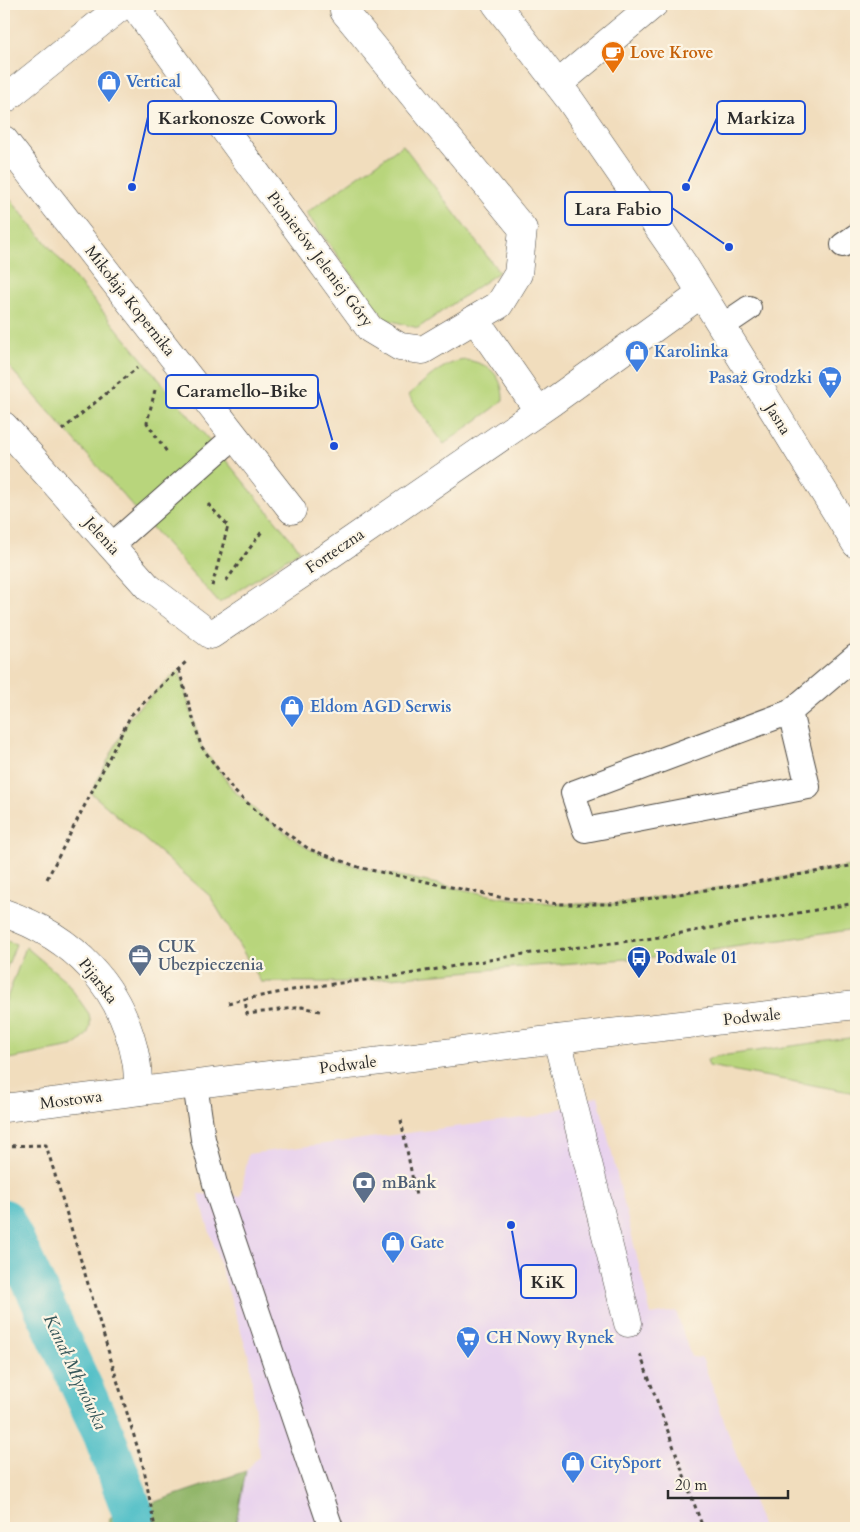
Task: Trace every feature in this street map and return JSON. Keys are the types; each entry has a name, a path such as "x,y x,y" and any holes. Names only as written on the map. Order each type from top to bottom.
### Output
{"street":[{"path":"4,100 124,4"},
{"name":"Pionierów Jeleniej Góry","path":"133,4 370,329 400,347 423,350 499,305 518,274 523,229 344,11"},
{"name":"Jasna","path":"496,4 558,84 684,265 856,544"},
{"path":"558,84 654,4"},
{"name":"Mikołaja Kopernika","path":"4,140 288,505"},
{"name":"Forteczna","path":"211,635 545,406 701,294"},
{"path":"475,319 545,406"},
{"name":"Jelenia","path":"4,426 148,587 211,635"},
{"name":"Pijarska","path":"4,913 48,932 70,947 106,985 119,1008 128,1032 136,1061 138,1091"},
{"name":"Podwale","path":"138,1091 558,1039 856,1006"},
{"path":"558,1039 628,1323"},
{"name":"Mostowa","path":"4,1108 138,1091"}],"lane":[{"path":"721,327 749,308"},
{"path":"111,546 235,436"},
{"path":"790,712 808,786 585,830 573,792 790,712 856,656"},
{"path":"195,1084 203,1139 218,1195 330,1528"}],"path":[{"path":"62,430 91,406"},
{"path":"223,585 288,505"},
{"path":"47,880 131,715 179,670 211,635"},
{"path":"179,670 201,746 234,791 262,816 309,849 361,868 499,897 559,904 613,904 729,887 855,865 856,878"},
{"path":"228,1003 308,987 397,976 524,954 653,938 856,903"},
{"path":"245,999 247,1014 302,1007 320,1011"},
{"path":"401,1120 416,1196"},
{"path":"4,1146 46,1145 144,1468 155,1528"},
{"path":"628,1323 703,1528"}],"shaded area":[{"path":"598,1096 651,1315 676,1311 691,1357 702,1358 762,1528 235,1528 246,1471 259,1456 250,1360 198,1194 241,1196 248,1154 538,1116"}],"green space":[{"path":"403,145 499,272 418,328 385,319 306,213"},
{"path":"4,192 300,550 219,603 4,361"},
{"path":"465,360 488,367 493,372 500,384 503,400 444,444 408,395 442,368"},
{"path":"179,670 201,746 234,791 262,816 309,849 361,868 499,897 559,904 613,904 856,865 856,929 679,955 343,982 261,982 210,896 91,793 131,715"},
{"path":"4,940 16,944 4,975"},
{"path":"26,947 66,981 89,1014 90,1025 85,1037 72,1047 4,1060 4,1006"},
{"path":"856,1037 856,1093 709,1066 707,1060 713,1057"},
{"path":"246,1471 235,1528 106,1528 111,1517"}],"waterway":[{"name":"Kanał Młynówka","path":"4,1220 104,1435 133,1513 134,1528"}],"place":[{"name":"Love Krove","path":"613,74"},
{"name":"Vertical","path":"109,103"},
{"name":"Karkonosze Cowork","path":"132,187"},
{"name":"Markiza","path":"686,187"},
{"name":"Lara Fabio","path":"729,247"},
{"name":"Karolinka","path":"637,373"},
{"name":"Pasaż Grodzki","path":"830,399"},
{"name":"Caramello-Bike","path":"334,446"},
{"name":"Eldom AGD Serwis","path":"292,728"},
{"name":"CUK Ubezpieczenia","path":"140,977"},
{"name":"Podwale 01","path":"639,979"},
{"name":"mBank","path":"364,1204"},
{"name":"KiK","path":"511,1225"},
{"name":"Gate","path":"393,1264"},
{"name":"CH Nowy Rynek","path":"468,1359"},
{"name":"CitySport","path":"573,1484"}]}
